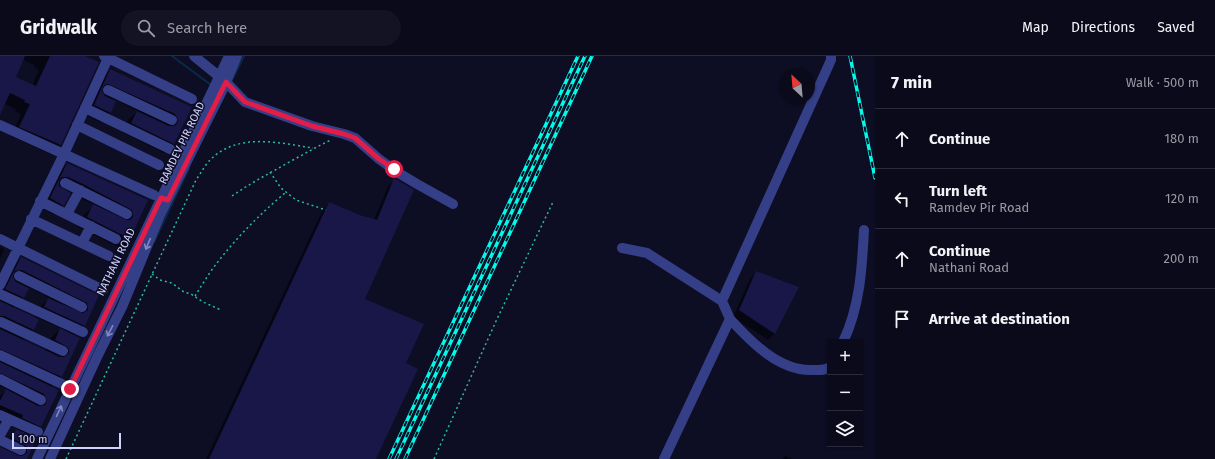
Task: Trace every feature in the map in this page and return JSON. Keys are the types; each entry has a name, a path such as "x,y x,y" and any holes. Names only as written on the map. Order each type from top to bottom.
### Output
{"street":[{"path":"194,56 219,86 245,102 320,128 355,138 379,159 397,172 453,204"},
{"name":"NATHANI ROAD","path":"37,459 66,387 219,86 229,56"},
{"path":"219,86 237,56"},
{"path":"722,301 831,60 831,56"},
{"path":"0,285 9,271 18,247 40,201 58,179 64,154 77,125 85,108 101,87 107,57 192,100"},
{"path":"101,87 172,120"},
{"path":"85,108 170,149"},
{"path":"0,125 161,198"},
{"path":"77,125 160,165"},
{"path":"58,179 127,214"},
{"path":"67,214 80,190"},
{"name":"RAMDEV PIR ROAD","path":"50,459 125,300 161,198"},
{"path":"40,201 116,239"},
{"path":"32,219 109,256"},
{"path":"82,243 91,226"},
{"path":"844,339 851,326 862,272 864,230"},
{"path":"0,239 103,290"},
{"path":"622,248 647,253 722,301 730,319 750,341 769,355 795,369 827,369"},
{"path":"9,271 82,307"},
{"path":"0,294 83,332"},
{"path":"114,295 125,300"},
{"path":"664,459 730,319"},
{"path":"1,322 63,351"},
{"path":"0,356 80,394"},
{"path":"0,379 41,400"},
{"path":"0,435 4,417 38,432"},
{"path":"0,440 21,450"}],"path":[{"path":"232,196 257,179 313,148 332,140"},
{"path":"66,459 196,180 210,160 227,147 243,142 264,142 313,148"},
{"path":"270,172 286,192 296,200 326,210"},
{"path":"195,296 216,264 235,240 261,213 286,192"},
{"path":"434,459 497,319 553,202"},
{"path":"152,274 160,280 172,283 184,292 195,296 203,302 221,310"}],"building":[{"path":"0,56 25,56 16,77 36,86 50,56 85,56 99,62 61,145 19,127 30,104 24,102 25,100 10,93 0,115"},
{"path":"110,69 192,107 174,144 131,123 137,111 169,126 173,126 176,125 178,120 175,114 108,84 104,85 102,91 105,96 116,101 111,113 94,105"},
{"path":"67,163 148,200 130,239 87,217 93,204 127,220 130,220 133,217 132,210 83,184 68,177 62,177 59,180 59,186 71,193 64,206 50,198"},
{"path":"394,178 414,190 365,299 424,324 406,363 418,369 376,459 209,459 329,202 360,215 377,220"},
{"path":"21,257 99,295 85,326 44,307 48,298 83,313 88,310 87,303 22,270 15,271 13,277 16,282 29,288 24,298 5,289"},
{"path":"756,271 799,287 775,334 739,310"},
{"path":"0,301 39,319 34,330 4,316 0,316"},
{"path":"60,328 80,338 62,377 0,349 0,329 60,357 64,357 69,353 69,348 55,340"},
{"path":"0,362 59,390 41,427 22,418 23,415 0,405 0,401 6,389 38,406 45,405 47,400 44,394 0,373"},
{"path":"16,429 37,438 27,459 0,459 0,447 19,456 27,453 26,446 12,438"}],"waterway":[{"path":"172,56 211,85"},
{"path":"231,82 244,56"},
{"path":"154,242 189,168"}],"railway":[{"path":"389,459 578,56"},
{"path":"396,459 585,56"},
{"path":"405,459 592,56"},
{"path":"850,56 875,178"}],"route":[{"path":"70,389 161,198 168,200 226,82 245,102 312,126 355,138 360,144 394,169"}]}
